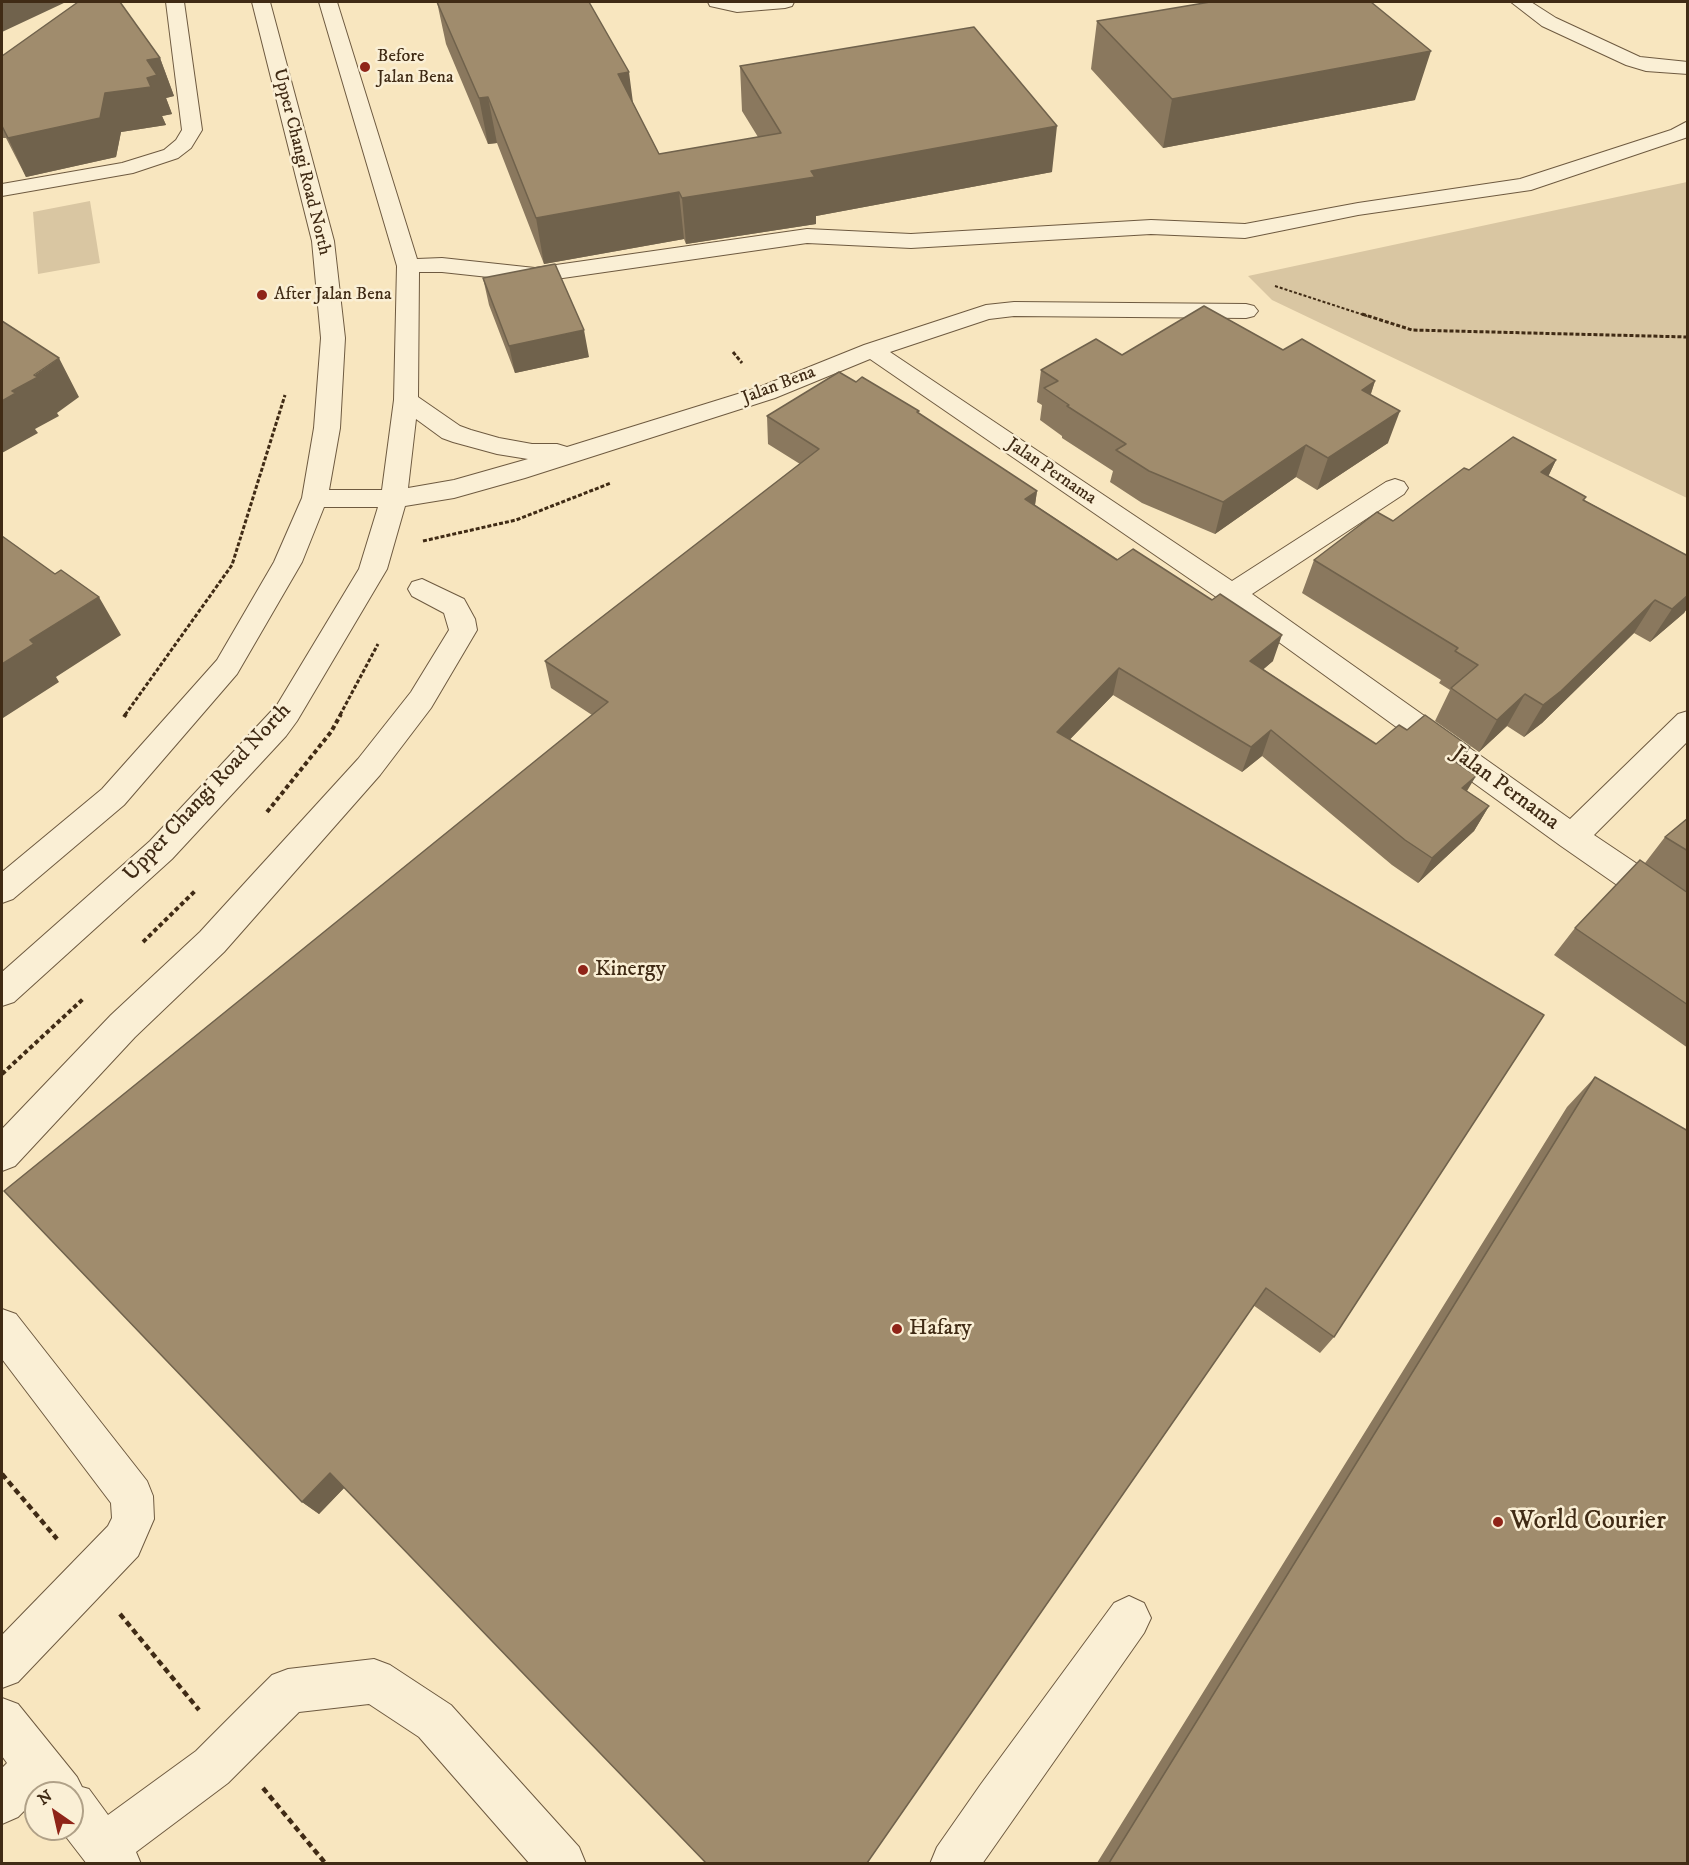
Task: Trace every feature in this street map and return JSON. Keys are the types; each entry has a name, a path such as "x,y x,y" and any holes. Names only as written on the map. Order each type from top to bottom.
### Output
{"street":[{"path":"2,190 126,169 171,154 184,144 192,130 175,2"},
{"name":"Upper Changi Road North","path":"2,890 113,797 227,667 288,562 315,498 327,428 333,338 323,241 261,2"},
{"name":"Upper Changi Road North","path":"2,992 161,850 287,713 373,569 394,499 406,400 408,266 328,2"},
{"path":"717,2 737,6 785,2"},
{"path":"1520,2 1549,22 1633,61 1646,65 1688,68"},
{"path":"408,266 442,265 535,275 807,236 911,241 1151,227 1245,231 1358,209 1523,185 1678,134 1688,127"},
{"name":"Jalan Bena","path":"315,498 394,499 454,489 766,393 872,350 986,312 1014,309 1246,311"},
{"name":"Jalan Pernama","path":"872,350 1232,594 1572,837 1688,916"},
{"path":"406,400 451,432 462,436 532,452 578,452"},
{"path":"1232,594 1395,488"},
{"path":"2,1154 123,1026 212,942 369,767 421,700 463,630 461,619 454,606 422,589"},
{"name":"Jalan Pernama","path":"1572,837 1688,722"},
{"path":"2,1328 132,1496 133,1519 123,1541 2,1666"},
{"path":"954,1863 1129,1618"},
{"path":"84,1821 111,1855 212,1767 288,1691 374,1681 435,1721 562,1863"},
{"path":"2,1720 49,1778 2,1801"}],"path":[{"path":"1246,311 1269,284 1412,330 1688,337"},
{"path":"121,721 232,565 285,395"},
{"path":"2,1474 326,1863"}],"shaded area":[{"path":"1687,182 1687,498 1272,300 1248,276"},
{"path":"90,201 100,263 38,274 33,212"}],"building":[{"path":"78,2 120,2 160,58 147,60 157,75 147,78 151,87 105,93 100,118 8,138 2,126 2,56"},
{"path":"437,2 589,2 629,72 618,74 659,154 781,133 740,66 974,27 1057,126 811,171 815,177 682,198 679,192 536,218 488,97 479,98"},
{"path":"1210,2 1371,2 1431,51 1172,99 1097,21"},
{"path":"555,264 584,330 509,346 483,278"},
{"path":"1204,306 1283,350 1302,339 1375,381 1362,390 1400,411 1328,458 1306,445 1223,502 1149,471 1116,450 1126,444 1067,406 1069,405 1044,388 1058,381 1041,370 1096,339 1122,355"},
{"path":"2,321 59,358 34,375 38,377 12,391 16,393 2,401"},
{"path":"839,372 856,382 862,377 919,411 917,412 1037,491 1025,499 1117,560 1133,549 1212,600 1220,594 1282,635 1250,661 1376,744 1399,725 1407,730 1425,715 1470,747 1454,761 1476,776 1462,788 1489,806 1432,858 1405,840 1271,730 1251,747 1119,668 1057,732 1544,1015 1334,1337 1266,1288 867,1863 706,1863 330,1473 302,1502 4,1191 608,702 545,661 819,449 767,416"},
{"path":"1513,437 1556,460 1541,472 1586,497 1583,500 1688,556 1688,595 1672,609 1655,600 1561,691 1543,705 1525,694 1497,720 1451,688 1478,665 1455,651 1458,648 1314,560 1377,512 1393,521 1464,468 1469,470"},
{"path":"2,536 55,574 61,570 99,597 30,640 34,644 2,664"},
{"path":"1688,818 1688,851 1665,837"},
{"path":"1640,860 1688,893 1688,1005 1575,928"},
{"name":"World Courier","path":"1595,1077 1688,1131 1688,1863 1109,1863"}],"place":[{"name":"Before Jalan Bena","path":"365,67"},
{"name":"After Jalan Bena","path":"262,295"},
{"name":"Kinergy","path":"583,970"},
{"name":"Hafary","path":"897,1329"},
{"name":"World Courier","path":"1498,1522"}]}
